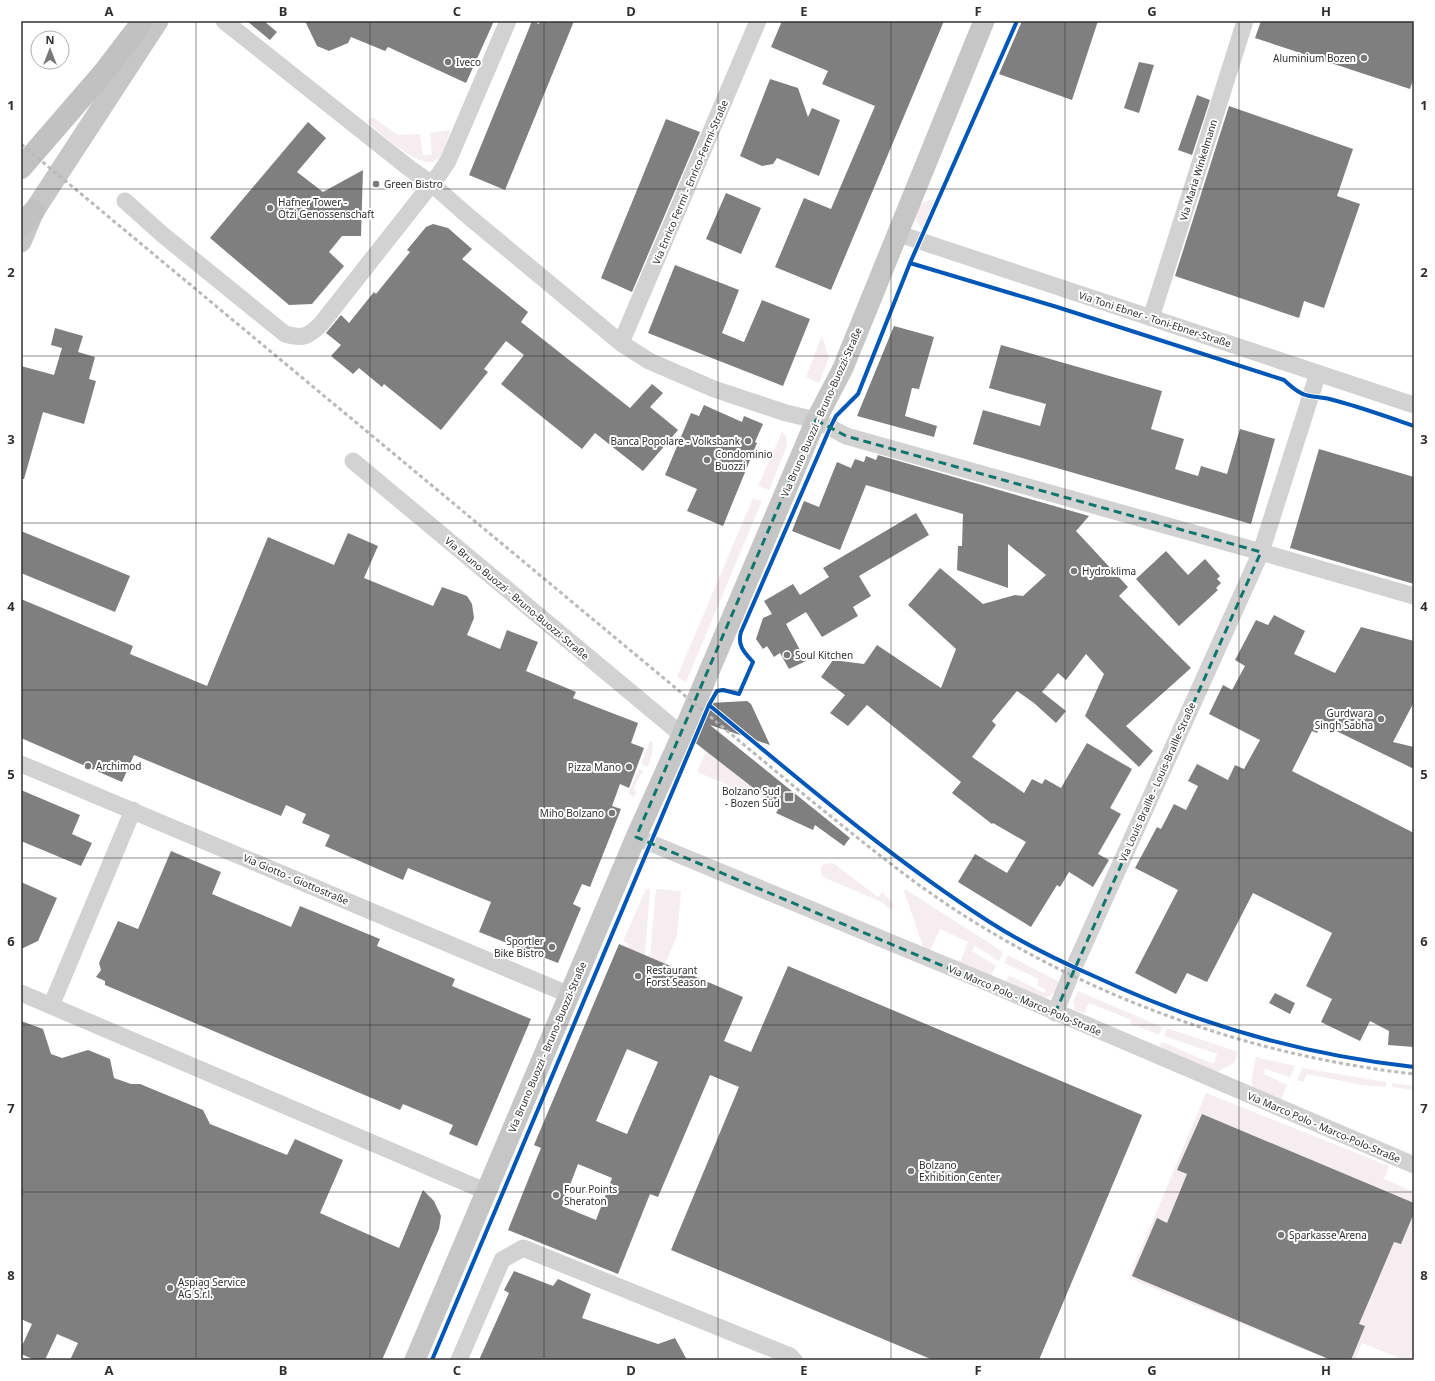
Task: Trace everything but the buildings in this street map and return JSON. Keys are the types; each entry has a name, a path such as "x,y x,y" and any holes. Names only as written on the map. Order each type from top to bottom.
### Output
{"highway":[{"path":"21,168 104,72 143,21"}],"main road":[{"path":"21,242 27,218 158,21"},
{"name":"Via Bruno Buozzi - Bruno-Buozzi-Straße","path":"415,1360 485,1191 570,995 636,837 682,735 816,420 843,368 896,233 984,21"}],"street":[{"path":"224,21 409,168 433,185 468,216 622,343 650,361 714,389 786,413 816,420 846,436 1414,596"},
{"path":"125,201 269,323 285,334 296,337 310,336 433,185 448,161 508,21"},
{"name":"Via Enrico Fermi - Enrico-Fermi-Straße","path":"622,343 758,21"},
{"name":"Via Maria Winkelmann","path":"1151,318 1245,21"},
{"name":"Via Toni Ebner - Toni-Ebner-Straße","path":"896,233 1414,405"},
{"name":"Via Louis Braille - Louis-Braille-Straße","path":"1055,1013 1261,552 1318,373"},
{"name":"Via Bruno Buozzi - Bruno-Buozzi-Straße","path":"353,461 682,735"},
{"name":"Via Giotto - Giottostraße","path":"21,764 134,810 570,995"},
{"path":"51,1006 134,810"},
{"name":"Via Marco Polo - Marco-Polo-Straße","path":"636,837 986,982 1055,1013 1414,1165"},
{"path":"21,993 485,1191"},
{"path":"459,1360 502,1260 523,1248 783,1353 794,1360"}],"highlighted area":[{"path":"816,420 846,436 1261,552 1055,1013 636,837"}],"shaded area":[{"path":"372,117 398,135 420,134 423,155 432,154 430,133 451,130 443,152 439,158 432,162 424,161 413,157 402,150 367,122"},
{"path":"936,198 924,231 917,222 919,204"},
{"path":"822,336 829,358 819,383 806,377"},
{"path":"782,432 786,436 787,446 769,490 758,486"},
{"path":"753,498 762,501 686,682 677,677"},
{"path":"650,741 653,743 652,754 648,767 641,764"},
{"path":"706,751 774,804 697,772"},
{"path":"639,769 644,771 640,775 634,788 636,792 634,797 628,794"},
{"path":"833,863 878,897 882,892 890,900 894,907 890,909 882,902 821,875 821,868 824,864"},
{"path":"646,889 650,889 645,955 628,948 629,944 623,941"},
{"path":"656,889 681,891 677,936 665,964 650,957"},
{"path":"905,889 1003,952 999,961 975,946 972,951 996,966 990,978 959,965 968,942 940,929 930,951 924,949 904,891"},
{"path":"1008,955 1059,982 1054,993 1043,998 1005,983 1009,975 1044,993 1046,990 1037,985 1039,979 1004,963"},
{"path":"1078,991 1162,1027 1159,1035 1130,1023 1131,1020 1089,1003 1084,1013 1075,1010 1073,1002"},
{"path":"1167,1028 1238,1052 1234,1063 1219,1071 1213,1071 1159,1048 1162,1042 1214,1064 1217,1054 1164,1036"},
{"path":"1256,1057 1295,1066 1290,1077 1265,1069 1264,1074 1287,1085 1281,1100 1253,1087 1251,1082"},
{"path":"1302,1068 1386,1082 1386,1087 1362,1085 1307,1074 1303,1082 1297,1080"},
{"path":"1392,1083 1414,1086 1414,1090 1392,1087"},
{"name":"Sparkasse Arena","path":"1206,1093 1389,1166 1384,1179 1414,1192 1414,1360 1404,1360 1362,1343 1355,1360 1330,1360 1129,1278"}],"railway":[{"path":"21,144 808,798 883,858 940,900 1012,944 1066,972 1121,997 1178,1019 1235,1038 1294,1053 1354,1065 1414,1074"}],"cycle path":[{"path":"432,1360 709,705 717,691 723,690 739,694 753,662 742,648 740,641 741,632 830,428 836,416 858,394 910,263 1017,21"},
{"path":"910,263 1057,307 1284,380 1304,395 1347,404 1414,426"},
{"path":"709,705 811,789 915,871 1014,937 1068,965 1134,994 1173,1009 1251,1035 1291,1046 1373,1062 1414,1067"}],"place":[{"name":"Aluminium Bozen","path":"1364,58"},
{"name":"Iveco","path":"448,62"},
{"name":"Green Bistro","path":"376,184"},
{"name":"Hafner Tower - Ötzi Genossenschaft","path":"270,208"},
{"name":"Banca Popolare - Volksbank","path":"748,441"},
{"name":"Condominio Buozzi","path":"707,460"},
{"name":"Hydroklima","path":"1074,571"},
{"name":"Soul Kitchen","path":"787,655"},
{"name":"Gurdwara Singh Sabha","path":"1381,719"},
{"name":"Archimod","path":"88,766"},
{"name":"Pizza Mano","path":"629,767"},
{"name":"Bolzano Sud - Bozen Süd","path":"789,797"},
{"name":"Miho Bolzano","path":"612,813"},
{"name":"Sportler Bike Bistro","path":"552,947"},
{"name":"Restaurant Forst Season","path":"638,976"},
{"name":"Bolzano Exhibition Center","path":"911,1171"},
{"name":"Four Points Sheraton","path":"556,1195"},
{"name":"Sparkasse Arena","path":"1281,1235"},
{"name":"Aspiag Service AG S.r.l.","path":"170,1288"}]}
